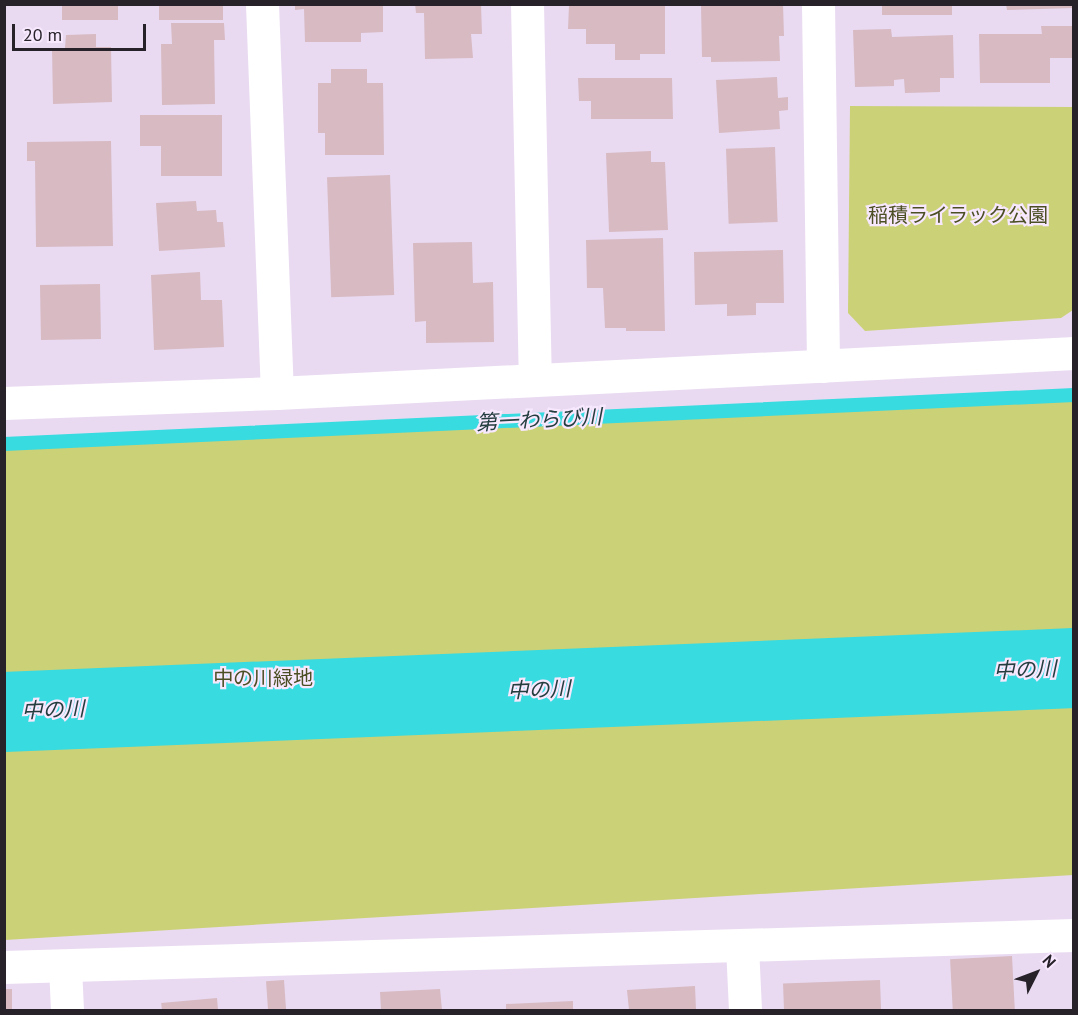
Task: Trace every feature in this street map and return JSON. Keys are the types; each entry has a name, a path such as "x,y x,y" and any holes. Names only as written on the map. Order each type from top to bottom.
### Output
{"street":[{"path":"262,4 277,393"},
{"path":"527,4 535,380"},
{"path":"818,4 823,366"},
{"path":"4,403 277,393 1074,354"},
{"path":"4,967 1074,935"},
{"path":"742,946 744,1011"},
{"path":"65,966 67,1011"}],"green space":[{"name":"稲積ライラック公園","path":"850,106 1073,107 1073,310 1061,318 865,331 848,313"},
{"name":"中の川緑地","path":"1073,399 1073,875 5,940 5,444 210,433"}],"building":[{"path":"62,4 118,4 118,20 62,20"},
{"path":"159,4 223,4 223,20 159,20"},
{"path":"295,4 383,4 383,32 361,33 361,42 305,42 304,9 295,10"},
{"path":"415,4 481,4 482,34 471,34 473,58 425,59 424,13 416,13"},
{"path":"783,4 784,36 779,36 780,61 711,62 711,57 702,57 701,5"},
{"path":"882,4 952,4 952,15 882,15"},
{"path":"1006,4 1073,4 1073,8 1007,10"},
{"path":"569,5 665,6 665,54 640,54 640,60 615,60 615,44 586,44 586,29 568,29"},
{"path":"171,23 224,23 225,40 214,40 215,104 162,105 161,44 172,44"},
{"path":"1041,26 1074,26 1074,58 1050,58 1050,83 980,83 979,34 1042,34"},
{"path":"891,29 892,37 953,35 954,78 940,78 940,92 905,93 904,79 894,80 894,86 855,87 853,30"},
{"path":"96,34 96,47 111,47 112,102 53,104 52,48 65,48 66,35"},
{"path":"331,69 367,69 367,83 383,83 384,155 325,155 325,133 318,133 318,83 331,83"},
{"path":"777,77 778,98 788,97 788,110 779,111 780,129 719,133 716,80"},
{"path":"578,78 672,78 673,119 591,119 591,101 579,101"},
{"path":"140,115 222,115 222,176 161,176 161,146 140,146"},
{"path":"111,141 113,246 36,247 35,161 27,161 27,142"},
{"path":"775,147 778,222 729,224 726,149"},
{"path":"651,151 651,162 665,162 668,230 609,232 606,153"},
{"path":"390,175 394,295 331,297 327,177"},
{"path":"196,201 197,211 216,210 217,222 223,222 225,247 159,251 156,203"},
{"path":"663,238 665,331 626,331 626,328 605,328 603,288 587,288 586,240"},
{"path":"472,242 473,283 493,282 494,342 426,343 426,321 415,322 413,243"},
{"path":"783,250 784,303 756,303 756,315 727,316 727,304 695,305 694,252"},
{"path":"200,272 201,300 222,300 224,347 154,350 151,275"},
{"path":"100,284 101,339 41,340 40,285"},
{"path":"1012,956 1015,1010 953,1010 950,959"},
{"path":"284,980 286,1010 268,1010 266,981"},
{"path":"880,980 881,1010 784,1010 783,983"},
{"path":"695,986 696,1010 629,1010 627,990"},
{"path":"4,989 12,989 12,1010 4,1010"},
{"path":"440,989 442,1010 381,1010 380,992"},
{"path":"217,998 218,1010 162,1010 161,1003"},
{"path":"573,1001 573,1010 506,1010 506,1004"}],"waterway":[{"name":"第一わらび川","path":"4,444 1074,395"},
{"name":"中の川","path":"4,712 1074,668"}]}
